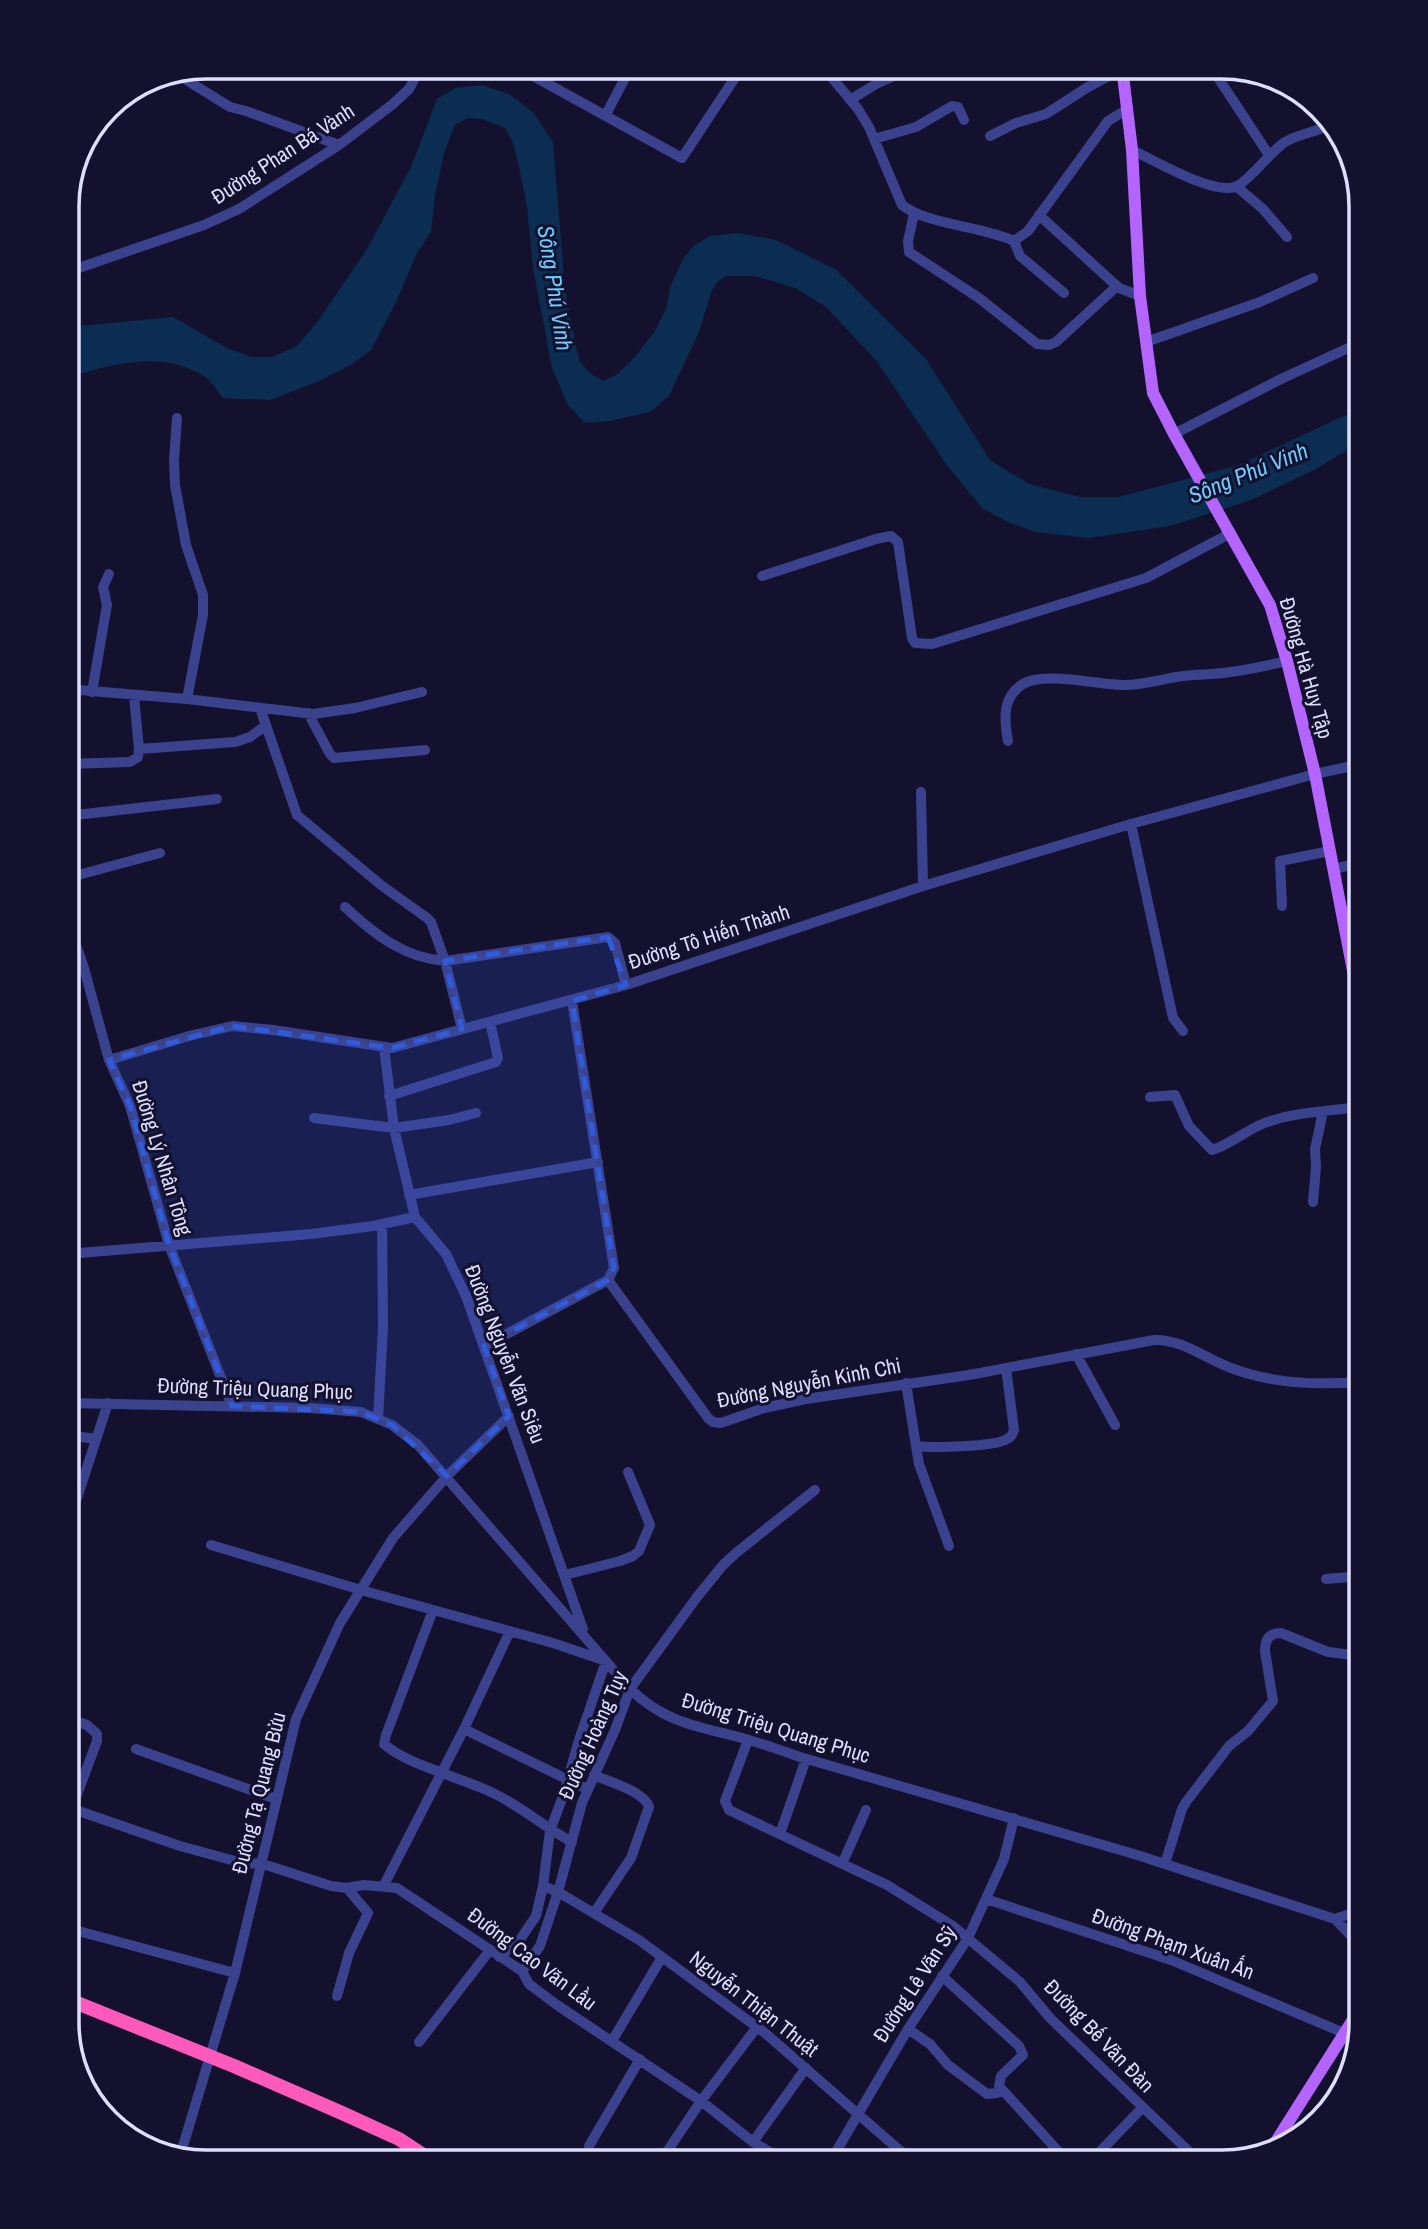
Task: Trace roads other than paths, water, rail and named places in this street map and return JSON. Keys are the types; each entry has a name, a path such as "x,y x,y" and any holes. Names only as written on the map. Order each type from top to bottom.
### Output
{"highway":[{"path":"79,2005 234,2066 398,2139 415,2150"}],"main road":[{"name":"Đường Hà Huy Tập","path":"1123,79 1132,150 1140,296 1153,393 1270,604 1315,774 1349,947"},
{"path":"1279,2136 1349,2026"}],"street":[{"name":"Đường Phan Bá Vành","path":"79,268 216,220 239,209 339,145 409,89 414,79"},
{"path":"540,79 681,158 734,79"},
{"path":"605,116 625,79"},
{"path":"833,79 858,109 902,205 914,214 985,230 1014,241 1020,256 1064,293"},
{"path":"850,100 887,79"},
{"path":"990,136 1016,123 1046,114 1102,79"},
{"path":"1219,79 1269,155"},
{"path":"187,80 230,107 339,145"},
{"path":"874,139 916,127 952,106 958,107 964,120"},
{"path":"1014,241 1028,231 1108,121 1126,110"},
{"path":"1237,187 1269,155 1293,138 1323,128"},
{"path":"1132,150 1202,183 1218,187 1237,187 1263,209 1287,237"},
{"path":"914,214 908,241 909,252 979,298 1037,344 1049,345 1056,342 1117,286"},
{"path":"1039,215 1117,286 1140,296"},
{"path":"1146,342 1260,302 1312,278"},
{"path":"1174,434 1349,348"},
{"path":"177,418 174,460 176,485 186,545 203,595 187,699"},
{"path":"762,576 876,538 891,537 898,542 912,638 915,643 932,644 1146,578 1231,533"},
{"path":"92,692 106,614 107,602 103,587 108,574"},
{"path":"1008,741 1004,723 1005,712 1015,691 1029,681 1075,680 1138,685 1287,661"},
{"path":"79,690 308,713 355,708 422,692"},
{"path":"79,764 130,762 138,757 134,696"},
{"path":"260,708 297,815 381,885 427,918 436,932 462,1029"},
{"path":"308,713 334,758 425,750"},
{"path":"139,749 235,742 250,737 265,726"},
{"name":"Đường Tô Hiến Thành","path":"109,1060 232,1026 392,1048 626,985 923,886 1131,824 1349,767"},
{"path":"921,792 923,886"},
{"path":"79,815 217,799"},
{"path":"1131,824 1173,1018 1183,1031"},
{"path":"1282,906 1280,861 1330,852"},
{"path":"79,875 160,853"},
{"path":"1333,869 1349,866"},
{"path":"345,907 383,940 429,960 444,961 608,937 615,943 626,985"},
{"name":"Đường Lý Nhân Tông","path":"79,954 109,1060 130,1106 169,1245 232,1406"},
{"path":"484,1346 608,1280 614,1268 572,1000"},
{"path":"389,1096 496,1062 498,1058 490,1022"},
{"name":"Đường Nguyễn Văn Siêu","path":"384,1048 394,1128 415,1217 446,1254 466,1296 586,1636"},
{"path":"1150,1097 1175,1095 1189,1126 1212,1150 1266,1122 1349,1109"},
{"path":"1314,1202 1317,1167 1315,1149 1323,1112"},
{"path":"314,1118 394,1128 476,1113"},
{"path":"410,1195 598,1162"},
{"path":"79,1253 311,1234 415,1217"},
{"path":"378,1419 383,1327 382,1224"},
{"name":"Đường Nguyễn Kinh Chi","path":"608,1280 713,1422 721,1423 764,1408 806,1399 939,1380 1164,1340 1248,1374 1296,1383 1349,1382"},
{"path":"1076,1354 1115,1425"},
{"path":"916,1446 932,1448 970,1445 1004,1441 1008,1438 1014,1425 1006,1368"},
{"path":"906,1383 919,1464 949,1546"},
{"name":"Đường Triệu Quang Phục","path":"79,1403 361,1412 378,1419 392,1425 418,1445 631,1689 641,1699 677,1721 1165,1864 1335,1919 1349,1933"},
{"path":"79,1489 108,1404"},
{"name":"Đường Tạ Quang Bửu","path":"182,2148 235,1973 296,1719 340,1623 393,1538 447,1476 509,1416"},
{"path":"79,1437 96,1439"},
{"path":"565,1575 620,1561 639,1551 650,1525 628,1472"},
{"name":"Đường Hoàng Tụy","path":"522,1971 541,1946 587,1788 631,1689 697,1597 723,1566 815,1490"},
{"path":"211,1545 606,1661 550,1830 536,1916 519,1941 499,1956"},
{"path":"1326,1579 1349,1577"},
{"path":"433,1610 384,1744 403,1757 495,1793 572,1842"},
{"path":"79,1811 180,1846 246,1864 260,1863 331,1886 347,1888 384,1885 443,1772 510,1631"},
{"path":"1165,1864 1186,1802 1229,1746 1248,1731 1273,1701 1265,1651 1268,1637 1280,1633 1328,1653 1349,1655"},
{"path":"79,1722 87,1725 97,1734 97,1741 79,1783"},
{"path":"464,1729 587,1788"},
{"name":"Đường Bế Văn Đàn","path":"748,1740 725,1801 729,1810 887,1885 920,1904 968,1938 1020,1982 1050,2018 1187,2150"},
{"path":"136,1749 276,1799"},
{"path":"780,1835 806,1759"},
{"path":"594,1775 641,1796 649,1807 631,1858 594,1913"},
{"path":"842,1864 866,1810"},
{"name":"Đường Lê Văn Sỹ","path":"837,2150 908,2029 968,1938 1004,1860 1014,1818"},
{"name":"Đường Cao Văn Lầu","path":"384,1885 397,1888 522,1971 529,1984 701,2101 767,2150"},
{"name":"Nguyễn Thiện Thuật","path":"543,1886 558,1892 639,1940 757,2027 899,2150"},
{"path":"337,1996 349,1953 368,1913 347,1888"},
{"name":"Đường Phạm Xuân Ấn","path":"986,1899 1171,1959 1344,2033"},
{"path":"1335,1919 1349,1914"},
{"path":"79,1931 235,1973"},
{"path":"419,2042 490,1950"},
{"path":"612,2041 662,1957"},
{"path":"942,1976 1021,2050 1021,2058 1001,2076 999,2081 1002,2090 1057,2150"},
{"path":"668,2150 757,2027"},
{"path":"908,2029 930,2044 948,2065 987,2094 1002,2090"},
{"path":"589,2146 640,2059"},
{"path":"753,2142 806,2068"},
{"path":"1102,2150 1142,2108"}],"water":[{"name":"Sông Phú Vinh","path":"482,85 509,94 533,112 553,142 565,289 576,347 580,362 591,374 603,381 616,375 634,358 655,331 666,309 671,285 682,261 693,246 710,236 739,233 776,240 835,269 926,359 990,460 1029,484 1080,497 1119,497 1239,465 1349,414 1349,449 1314,470 1251,500 1170,526 1088,538 1035,532 982,508 946,464 876,360 825,306 795,288 755,276 726,276 717,282 699,332 669,396 650,412 585,423 568,405 552,368 533,268 527,207 512,140 505,128 482,119 468,118 455,125 444,153 431,232 417,253 371,350 351,365 317,382 270,400 223,398 205,377 172,363 154,361 119,364 79,374 81,326 173,317 227,348 251,357 272,357 297,346 318,321 367,249 411,167 437,99 455,88"}]}
